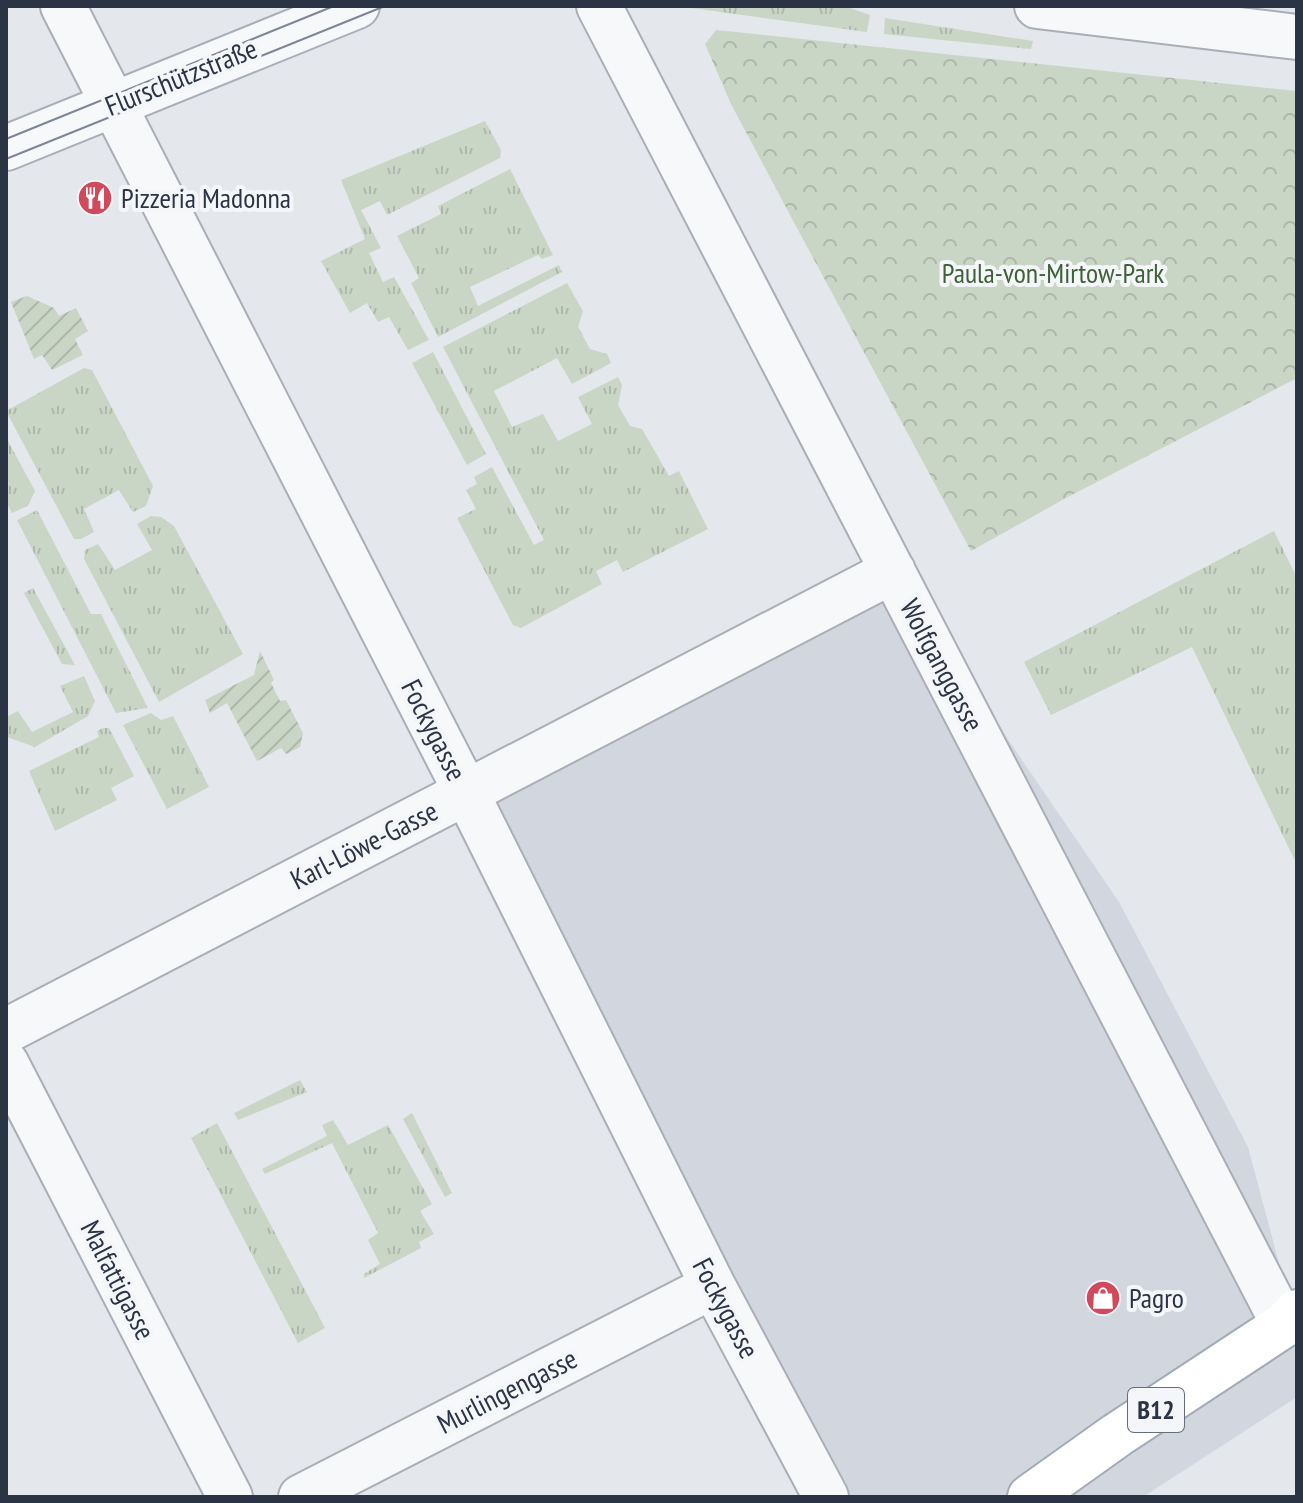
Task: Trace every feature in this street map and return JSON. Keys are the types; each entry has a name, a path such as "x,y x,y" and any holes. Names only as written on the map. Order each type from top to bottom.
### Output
{"main road":[{"name":"B12","path":"1030,1497 1117,1435 1293,1319"}],"street":[{"name":"Fockygasse","path":"63,6 466,792 713,1286 826,1497"},
{"name":"Flurschützstraße","path":"6,148 357,6"},
{"name":"Wolfganggasse","path":"599,6 893,571 1293,1319"},
{"path":"1037,6 1297,37"},
{"name":"Karl-Löwe-Gasse","path":"6,1031 893,571"},
{"name":"Malfattigasse","path":"6,1063 230,1497"},
{"name":"Murlingengasse","path":"301,1497 713,1286"}],"shaded area":[{"path":"893,571 1119,902 1248,1147 1297,1331 1297,1397 1143,1497 817,1497 466,792"}],"green space":[{"path":"677,6 844,6 870,15 867,32"},
{"path":"885,18 1033,41 1031,49 884,34"},
{"name":"Paula-von-Mirtow-Park","path":"716,30 1297,91 1297,378 971,551 731,104 705,44"},
{"path":"485,121 501,150 500,158 387,215 380,201 361,210 381,248 369,253 383,282 394,277 429,340 408,350 389,317 378,322 367,303 350,313 321,261 365,239 341,180"},
{"path":"510,169 553,255 542,259 538,255 470,287 478,306 559,265 562,272 438,337 411,283 419,278 397,236 441,214 438,206"},
{"path":"567,283 583,311 578,327 590,349 607,354 611,363 572,384 557,358 494,391 512,427 543,414 558,441 592,424 578,397 618,377 622,385 618,405 630,426 642,429 669,476 679,471 708,529 623,572 617,560 596,571 602,584 521,628 513,625 457,518 476,509 466,490 477,484 474,477 492,467 534,545 544,540 443,347"},
{"path":"27,296 54,308 59,316 76,308 88,331 75,339 83,355 52,370 42,355 34,359 11,302"},
{"path":"433,352 486,454 467,465 412,363"},
{"path":"84,368 92,370 153,486 146,506 133,512 119,490 84,509 94,532 74,539 6,411"},
{"path":"8,441 35,491 28,506 12,513 6,502"},
{"path":"37,510 91,614 101,614 148,708 116,713 17,520"},
{"path":"151,516 161,517 174,526 243,654 159,702 84,559 85,550 98,544 115,570 152,550 137,524"},
{"path":"1274,531 1297,578 1297,865 1192,647 1051,715 1024,662"},
{"path":"33,588 75,665 62,664 24,593"},
{"path":"260,651 280,701 286,700 303,733 300,747 286,754 281,748 257,761 227,703 210,713 205,700 254,675"},
{"path":"84,676 95,701 88,716 35,747 7,737 6,717 18,711 32,732 73,712 60,686"},
{"path":"151,713 161,720 173,716 209,787 167,809 123,725"},
{"path":"109,728 134,776 111,788 117,800 55,831 29,771 99,737 97,731"},
{"path":"300,1080 307,1092 238,1120 234,1113"},
{"path":"412,1113 452,1193 445,1197 403,1119"},
{"path":"333,1120 348,1145 388,1125 432,1204 420,1211 434,1234 419,1242 421,1248 364,1278 364,1274 380,1264 368,1240 378,1233 332,1143 265,1174 262,1169 327,1136 322,1125"},
{"path":"217,1123 325,1328 298,1343 191,1138"}],"tram line":[{"path":"6,139 334,6"},
{"path":"6,159 385,6"}],"place":[{"name":"Pizzeria Madonna","path":"95,198"},
{"name":"Pagro","path":"1103,1298"}]}
